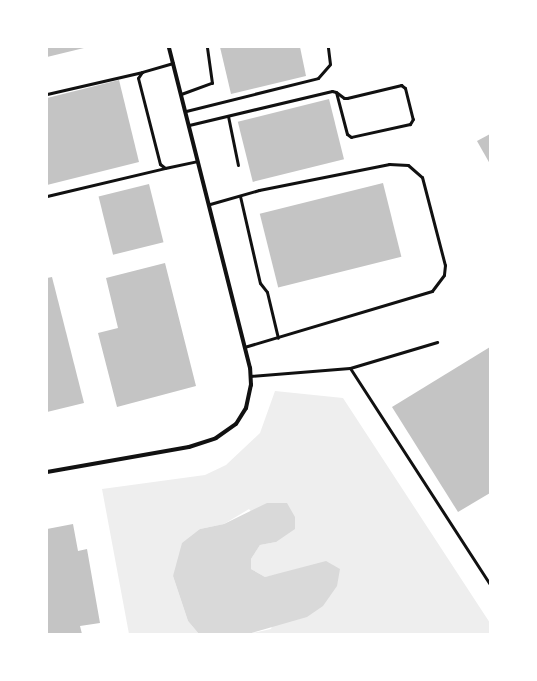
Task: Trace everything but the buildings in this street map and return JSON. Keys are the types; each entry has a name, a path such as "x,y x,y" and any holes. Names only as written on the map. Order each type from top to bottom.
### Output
{"street":[{"path":"47,472 189,447 216,438 241,416 251,385 244,347 210,204 197,161 186,111 169,47"}],"lane":[{"path":"181,94 212,83 207,47"},
{"path":"186,111 318,78 330,64 328,47"},
{"path":"47,94 173,64"},
{"path":"142,72 140,85 160,164 165,168"},
{"path":"189,125 336,92 347,98 403,86 413,120 410,124 351,137 347,134 336,92"},
{"path":"228,116 238,165"},
{"path":"47,196 197,161"},
{"path":"210,204 240,196 390,164 408,166 422,177 445,265 444,275 432,291 244,347"},
{"path":"240,196 260,283 267,292 278,338"},
{"path":"250,376 350,368 438,342"},
{"path":"350,368 490,584"}],"shaded area":[{"path":"275,391 343,398 490,623 490,634 248,634 271,629 294,571 265,577 251,569 251,559 260,545 276,542 249,509 224,524 200,529 173,576 188,621 199,634 129,634 102,489 205,475 226,465 260,433"},
{"path":"267,503 287,503 295,517 295,529 276,542 260,545 251,559 251,569 265,577 326,561 340,569 337,586 323,606 307,617 248,634 199,634 188,621 173,576 182,543 200,529 224,524"}]}
